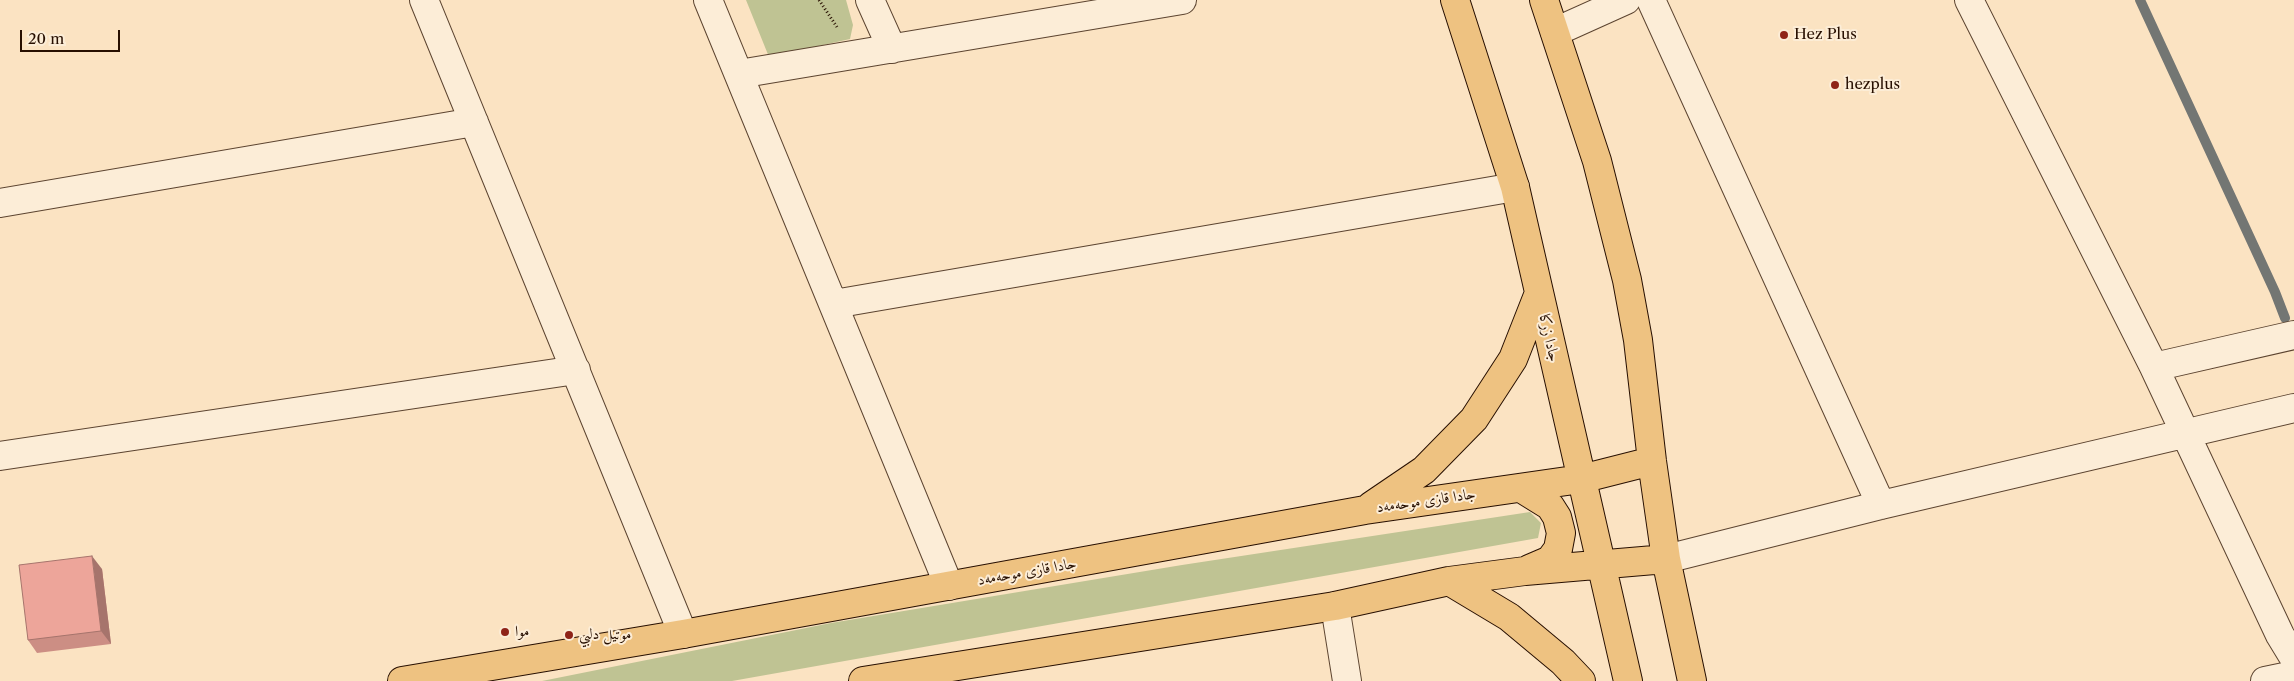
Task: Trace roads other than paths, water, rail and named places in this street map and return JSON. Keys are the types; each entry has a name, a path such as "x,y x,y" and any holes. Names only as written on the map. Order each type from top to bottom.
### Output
{"main road":[{"name":"جادا زرکا","path":"1455,0 1515,187 1628,681"},
{"path":"1544,0 1592,144 1615,229 1638,340 1652,462 1666,560 1692,681"},
{"path":"1365,510 1424,470 1474,419 1513,359 1539,293"},
{"name":"جادا قازی موحەمەد","path":"402,681 682,634 1365,510 1581,479 1652,462"},
{"path":"1521,488 1550,506 1557,517 1561,533 1558,549 1550,560 1525,571"},
{"path":"863,681 1335,606 1449,581 1525,571 1666,560"},
{"path":"1449,581 1509,617 1563,662 1581,681"}],"street":[{"path":"424,0 682,634"},
{"path":"708,0 949,586"},
{"path":"870,0 892,49"},
{"path":"739,74 892,49 1138,4 1182,0"},
{"path":"1555,32 1626,0"},
{"path":"1651,0 1881,505"},
{"path":"1969,0 2154,366 2280,635 2294,658"},
{"path":"0,203 474,122"},
{"path":"834,304 1515,187"},
{"path":"2154,366 2294,335"},
{"path":"0,456 576,370"},
{"path":"1666,560 1881,505 2186,435 2294,408"},
{"path":"1335,606 1347,681"},
{"path":"2266,681 2294,675"}],"waterway":[{"path":"2140,0 2275,292 2285,318"}],"place":[{"name":"Hez Plus","path":"1784,35"},
{"name":"hezplus","path":"1835,85"},
{"name":"موا","path":"505,632"},
{"name":"موتيل دلبي","path":"569,635"}]}
